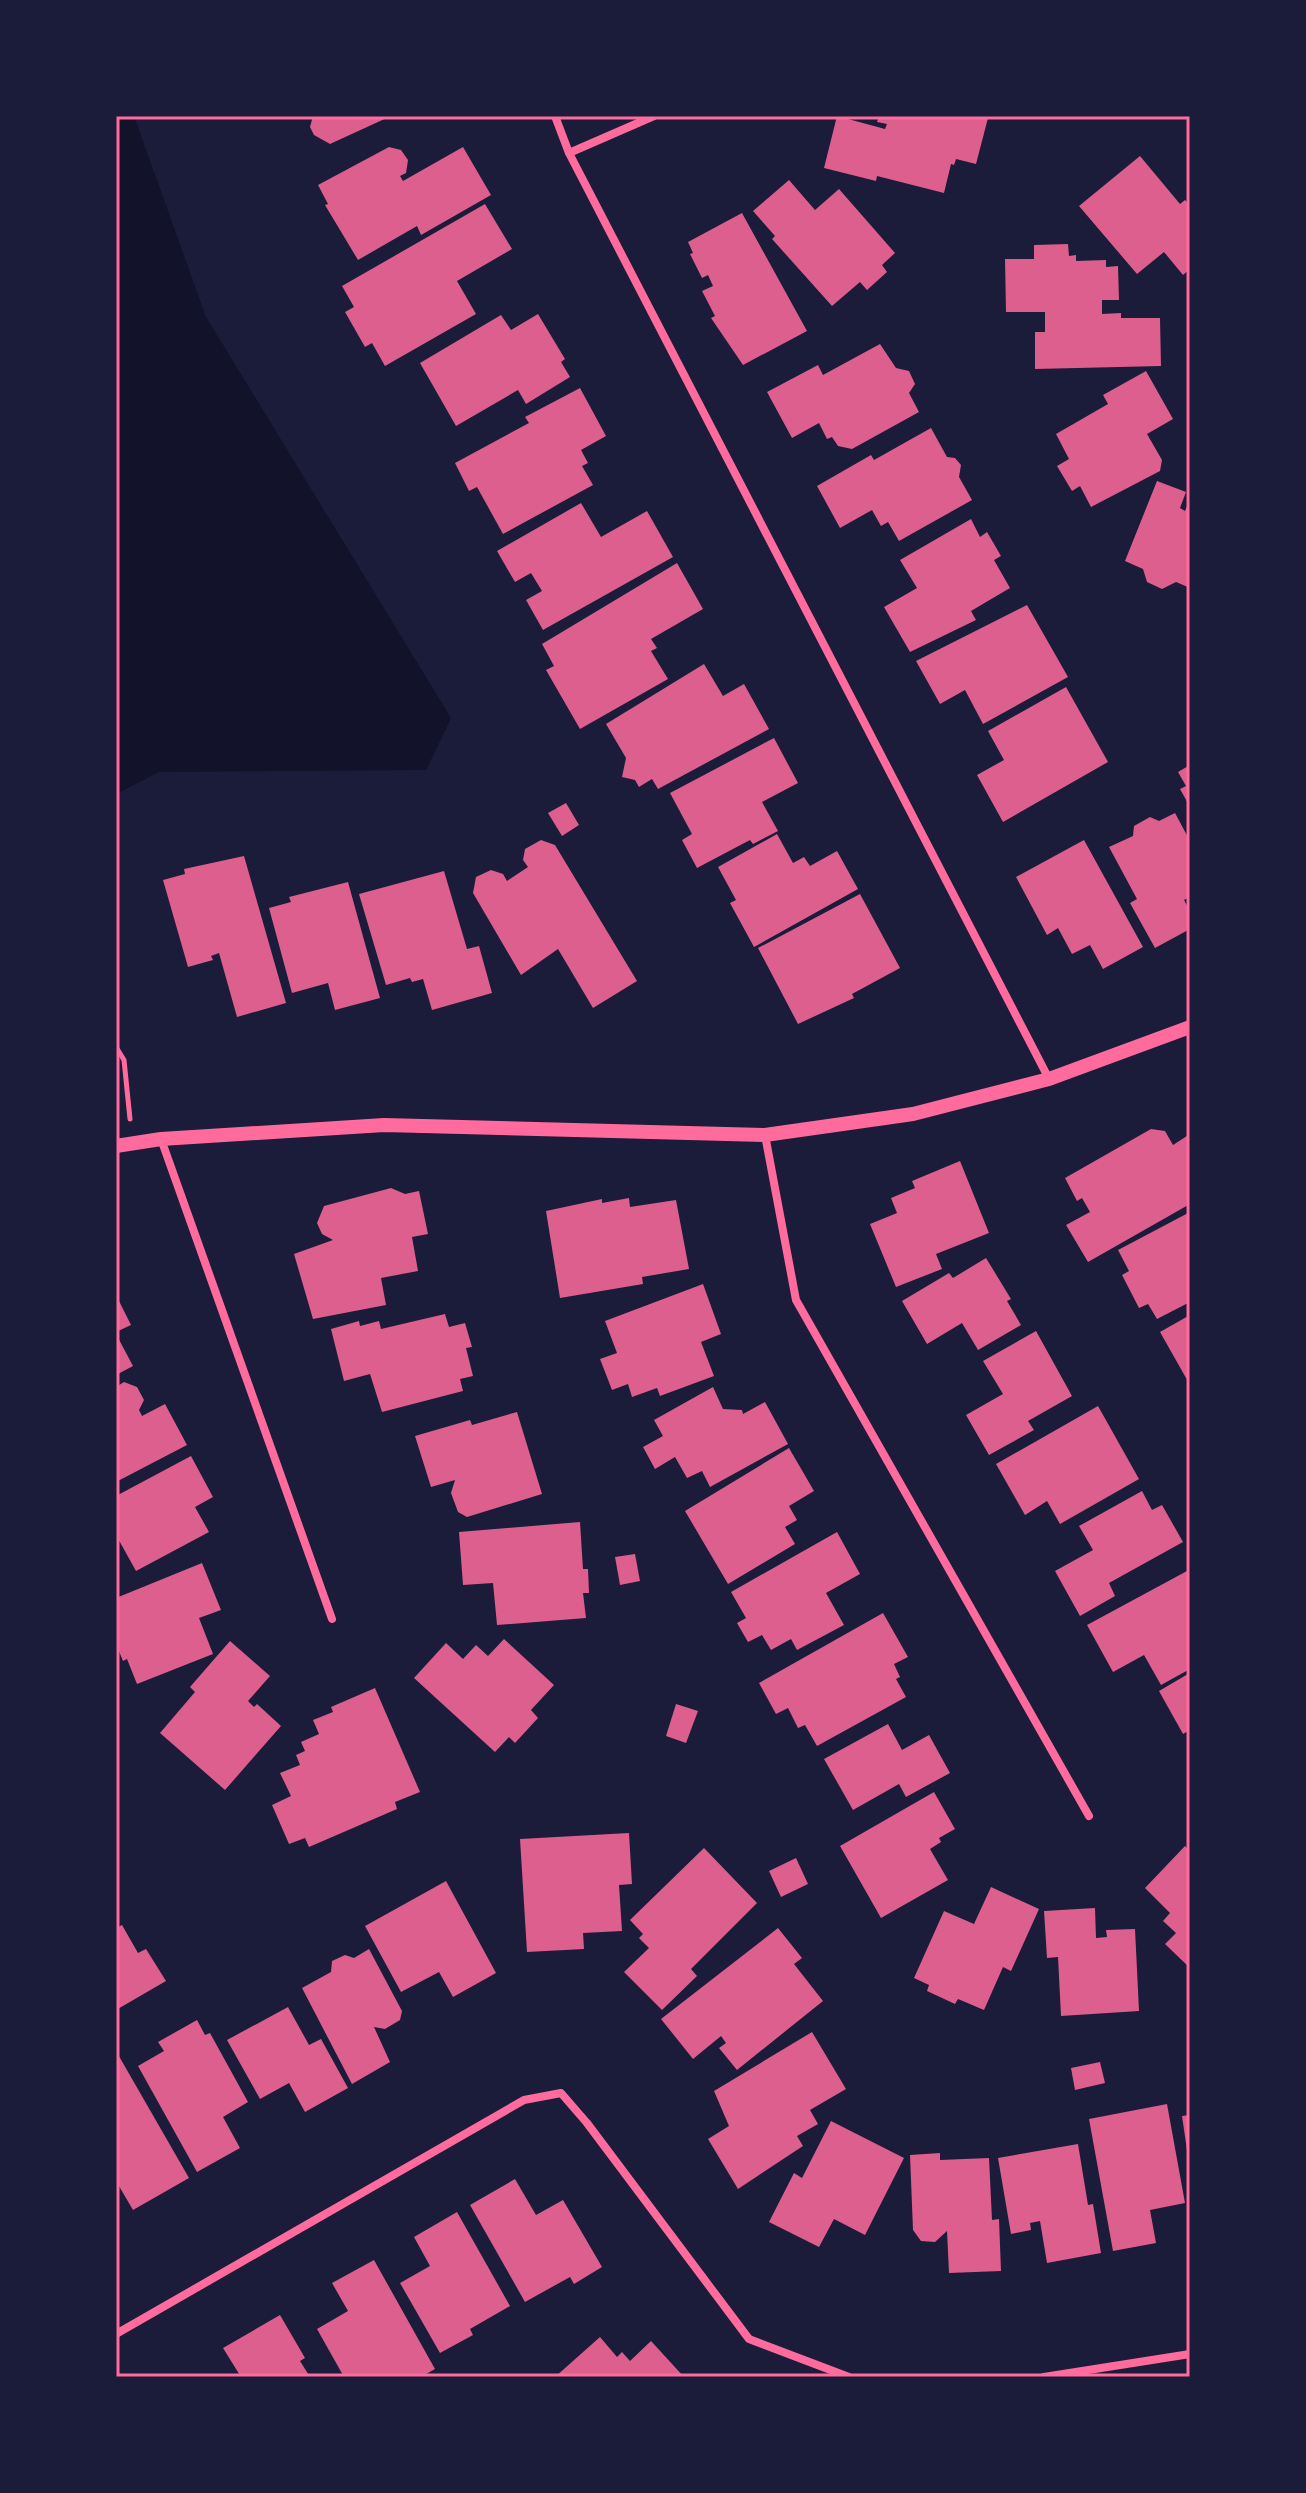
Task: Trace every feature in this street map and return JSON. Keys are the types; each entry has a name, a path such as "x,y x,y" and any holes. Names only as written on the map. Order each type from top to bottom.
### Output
{"street":[{"path":"555,116 569,153 1049,1079"},
{"path":"569,153 654,116"},
{"path":"116,1146 161,1139 384,1125 765,1135 913,1114 1049,1079 1190,1027"},
{"path":"765,1135 796,1300 1089,1816"},
{"path":"161,1139 332,1619"},
{"path":"116,2334 524,2100 561,2093 587,2123 749,2339 849,2377"},
{"path":"1044,2377 1190,2354"}],"path":[{"path":"116,1047 124,1060 134,1144"}],"shaded area":[{"path":"116,116 134,116 206,317 451,718 426,770 159,772 116,794"}],"building":[{"path":"313,116 391,116 330,144 314,135 310,127"},
{"path":"837,116 885,129 887,124 877,122 879,116 988,118 976,164 956,159 954,165 951,164 944,193 877,176 876,181 824,168"},
{"path":"389,147 401,150 408,160 406,173 400,176 403,181 463,147 491,195 421,235 417,226 358,260 325,205 328,204 318,185"},
{"path":"1140,156 1180,204 1185,200 1190,205 1190,269 1183,275 1164,252 1137,274 1079,206"},
{"path":"789,180 815,210 839,189 895,253 882,265 887,272 867,290 860,282 832,306 772,239 775,236 753,211"},
{"path":"485,204 512,249 457,281 476,314 385,366 372,343 365,347 345,312 354,307 342,286"},
{"path":"742,213 807,331 743,365 711,318 715,316 702,291 713,286 708,275 702,278 690,254 693,253 688,242"},
{"path":"1068,244 1069,256 1076,255 1076,261 1106,260 1106,267 1118,266 1119,300 1102,300 1102,314 1121,313 1121,318 1160,318 1161,366 1035,369 1035,332 1045,332 1045,312 1006,312 1005,259 1034,259 1034,245"},
{"path":"538,314 565,359 561,362 570,377 526,404 518,390 456,426 420,363 501,315 511,330"},
{"path":"880,344 896,368 909,371 915,384 909,393 919,412 852,449 838,446 832,437 827,439 819,423 792,438 767,392 818,365 823,375"},
{"path":"1146,371 1173,419 1147,434 1162,460 1160,471 1091,507 1080,486 1072,491 1057,466 1069,459 1056,434 1108,404 1103,395"},
{"path":"580,388 606,436 581,450 588,463 582,466 593,485 503,534 477,487 469,491 455,463 529,423 525,417"},
{"path":"931,428 947,457 955,458 961,465 959,477 972,500 899,541 888,522 881,526 872,510 840,528 817,486 871,455 874,460"},
{"path":"1157,481 1186,492 1180,508 1185,511 1190,499 1190,588 1176,582 1162,589 1147,582 1143,569 1125,561"},
{"path":"581,503 601,537 647,511 673,557 543,630 526,600 542,591 531,573 515,582 497,551"},
{"path":"971,519 980,537 987,532 1001,556 994,560 1010,588 971,611 976,620 910,652 884,607 917,588 900,560"},
{"path":"677,563 703,609 651,639 657,648 651,651 668,679 580,729 546,670 554,666 542,644"},
{"path":"1027,605 1068,677 983,724 965,690 940,704 916,661"},
{"path":"704,664 723,696 744,684 769,729 658,789 652,779 639,787 635,780 622,777 626,758 606,724"},
{"path":"1066,687 1108,762 1003,822 977,775 1004,760 988,731"},
{"path":"774,738 798,783 762,802 778,831 753,844 750,840 697,868 682,840 692,834 670,793"},
{"path":"1190,765 1190,807 1180,789 1186,786 1178,772"},
{"path":"566,803 579,825 562,836 548,813"},
{"path":"1175,813 1190,841 1190,897 1184,900 1190,911 1190,929 1155,948 1130,903 1137,899 1109,847 1133,836 1134,826 1150,817 1159,821"},
{"path":"777,834 793,863 804,857 810,866 837,851 858,889 754,947 730,903 736,900 718,867"},
{"path":"541,840 555,845 637,981 593,1008 558,949 521,975 473,893 476,877 491,870 503,874 507,881 528,867 523,860 525,849"},
{"path":"1084,840 1143,947 1103,969 1090,945 1072,954 1058,928 1047,935 1016,877"},
{"path":"244,856 286,1003 237,1017 219,953 211,956 213,960 188,967 163,880 185,874 184,869"},
{"path":"444,871 467,949 479,946 492,993 432,1010 423,979 412,982 410,978 386,985 359,894"},
{"path":"348,882 380,998 335,1010 328,983 292,993 269,908 291,902 289,897"},
{"path":"860,894 900,968 852,994 854,998 798,1024 758,948"},
{"path":"1151,1129 1165,1131 1173,1145 1190,1134 1190,1204 1088,1262 1066,1225 1090,1212 1082,1198 1077,1201 1065,1178"},
{"path":"960,1161 989,1233 936,1254 942,1269 896,1287 870,1224 897,1213 891,1198 915,1188 912,1181"},
{"path":"391,1188 405,1194 419,1191 428,1234 412,1237 418,1271 381,1278 386,1305 313,1319 294,1254 333,1240 322,1234 317,1223 324,1206"},
{"path":"629,1198 630,1207 676,1200 689,1269 642,1277 643,1284 560,1298 546,1211 602,1199 602,1203"},
{"path":"1190,1212 1190,1302 1157,1319 1148,1304 1139,1308 1122,1275 1129,1271 1118,1250"},
{"path":"986,1258 1011,1299 1007,1301 1021,1325 978,1350 962,1323 927,1344 902,1301 949,1273 953,1278"},
{"path":"703,1284 721,1334 701,1342 714,1376 660,1396 657,1388 632,1397 628,1384 612,1390 600,1359 617,1353 605,1321"},
{"path":"116,1295 131,1325 116,1332"},
{"path":"445,1314 449,1327 465,1323 472,1347 466,1348 473,1376 460,1379 463,1391 382,1412 370,1374 344,1381 331,1329 359,1321 360,1326 379,1321 381,1329"},
{"path":"1190,1315 1190,1385 1160,1332"},
{"path":"1036,1331 1072,1396 1028,1421 1034,1430 989,1455 966,1415 1003,1394 983,1361"},
{"path":"116,1334 133,1366 116,1375"},
{"path":"124,1382 137,1387 144,1400 139,1410 142,1416 165,1404 187,1445 116,1482 116,1387"},
{"path":"713,1387 723,1409 742,1410 743,1414 765,1402 788,1444 710,1487 702,1471 687,1478 675,1457 655,1469 643,1447 663,1436 654,1420"},
{"path":"1098,1406 1139,1479 1060,1524 1047,1501 1025,1515 996,1464"},
{"path":"517,1412 542,1494 467,1517 458,1512 451,1493 455,1480 431,1487 415,1436 470,1420 472,1425"},
{"path":"789,1448 814,1491 789,1506 797,1520 785,1527 795,1544 728,1584 685,1511"},
{"path":"191,1456 213,1497 195,1507 209,1532 136,1571 116,1535 116,1496"},
{"path":"1142,1491 1152,1510 1162,1505 1183,1542 1109,1583 1115,1596 1080,1616 1055,1571 1093,1550 1079,1526"},
{"path":"580,1522 583,1569 588,1569 589,1593 583,1593 586,1618 497,1625 493,1583 463,1585 459,1532"},
{"path":"837,1532 860,1574 826,1593 844,1625 797,1650 791,1639 771,1650 762,1635 748,1642 737,1623 746,1618 731,1592"},
{"path":"635,1554 640,1581 620,1585 615,1557"},
{"path":"202,1563 221,1610 199,1618 213,1654 137,1684 127,1659 123,1661 116,1644 116,1598"},
{"path":"1187,1571 1190,1669 1161,1685 1144,1655 1113,1672 1087,1625"},
{"path":"883,1613 908,1657 894,1664 900,1677 896,1679 906,1697 817,1746 805,1725 798,1728 788,1708 776,1714 759,1683"},
{"path":"504,1639 554,1685 531,1710 538,1718 515,1743 509,1737 495,1752 414,1678 446,1643 463,1659 476,1645 488,1656"},
{"path":"230,1641 270,1676 248,1701 254,1707 257,1704 281,1726 225,1790 160,1733 195,1692 190,1687"},
{"path":"1188,1674 1190,1730 1183,1734 1159,1691"},
{"path":"375,1688 420,1792 395,1802 397,1809 309,1847 305,1838 289,1844 272,1805 291,1796 280,1773 300,1765 296,1755 305,1751 301,1742 319,1734 313,1720 333,1712 331,1707"},
{"path":"676,1704 698,1711 686,1743 666,1736"},
{"path":"888,1724 902,1750 929,1735 950,1773 906,1797 899,1784 853,1810 824,1759"},
{"path":"934,1792 955,1829 939,1838 941,1842 930,1849 948,1880 881,1918 840,1846"},
{"path":"629,1833 632,1884 619,1885 622,1931 583,1933 584,1949 527,1952 520,1839"},
{"path":"1185,1846 1190,1851 1190,1968 1165,1944 1176,1933 1163,1921 1170,1913 1145,1888"},
{"path":"704,1848 757,1903 691,1969 697,1976 662,2010 624,1972 649,1948 639,1938 643,1934 630,1920"},
{"path":"796,1858 808,1884 781,1897 769,1871"},
{"path":"446,1881 496,1973 453,1997 439,1972 401,1992 365,1926"},
{"path":"991,1887 1039,1909 1011,1971 1003,1967 984,2010 958,1999 955,2004 927,1991 929,1985 914,1978 944,1911 974,1924"},
{"path":"1095,1908 1096,1938 1107,1937 1106,1930 1135,1929 1139,2011 1061,2016 1058,1957 1047,1958 1044,1911"},
{"path":"122,1925 138,1953 146,1949 166,1981 116,2010 116,1928"},
{"path":"778,1928 802,1958 794,1964 823,2001 737,2070 719,2048 726,2043 721,2036 693,2059 661,2019"},
{"path":"369,1949 402,2011 400,2020 385,2029 374,2027 390,2062 352,2084 302,1988 331,1972 332,1961 345,1955 354,1958"},
{"path":"288,2007 309,2045 321,2039 348,2088 305,2112 289,2083 260,2099 227,2040"},
{"path":"197,2020 205,2035 210,2033 248,2102 223,2117 240,2148 197,2172 138,2066 164,2051 158,2042"},
{"path":"812,2032 846,2089 810,2110 818,2124 797,2136 803,2146 738,2189 708,2139 729,2126 714,2091"},
{"path":"116,2051 189,2178 133,2210 116,2181"},
{"path":"1100,2062 1105,2083 1075,2090 1071,2068"},
{"path":"1167,2104 1185,2203 1150,2210 1156,2243 1113,2251 1089,2119"},
{"path":"1190,2115 1190,2157 1188,2157 1182,2116"},
{"path":"831,2121 904,2158 865,2235 834,2219 819,2247 769,2222 794,2173 802,2178"},
{"path":"1078,2144 1088,2205 1093,2204 1101,2253 1047,2263 1040,2221 1030,2223 1031,2230 1011,2234 998,2158"},
{"path":"940,2153 940,2160 989,2158 992,2220 999,2219 1001,2271 949,2273 947,2231 935,2242 921,2241 913,2230 910,2155"},
{"path":"515,2179 536,2215 563,2200 602,2267 574,2284 570,2277 525,2302 470,2205"},
{"path":"457,2212 510,2306 470,2329 473,2335 440,2353 400,2283 430,2266 414,2237"},
{"path":"374,2260 435,2369 421,2377 344,2377 317,2329 348,2311 332,2283"},
{"path":"280,2315 305,2358 300,2361 310,2377 241,2377 223,2348"},
{"path":"600,2337 617,2357 622,2352 630,2361 651,2341 684,2377 555,2377"}]}
